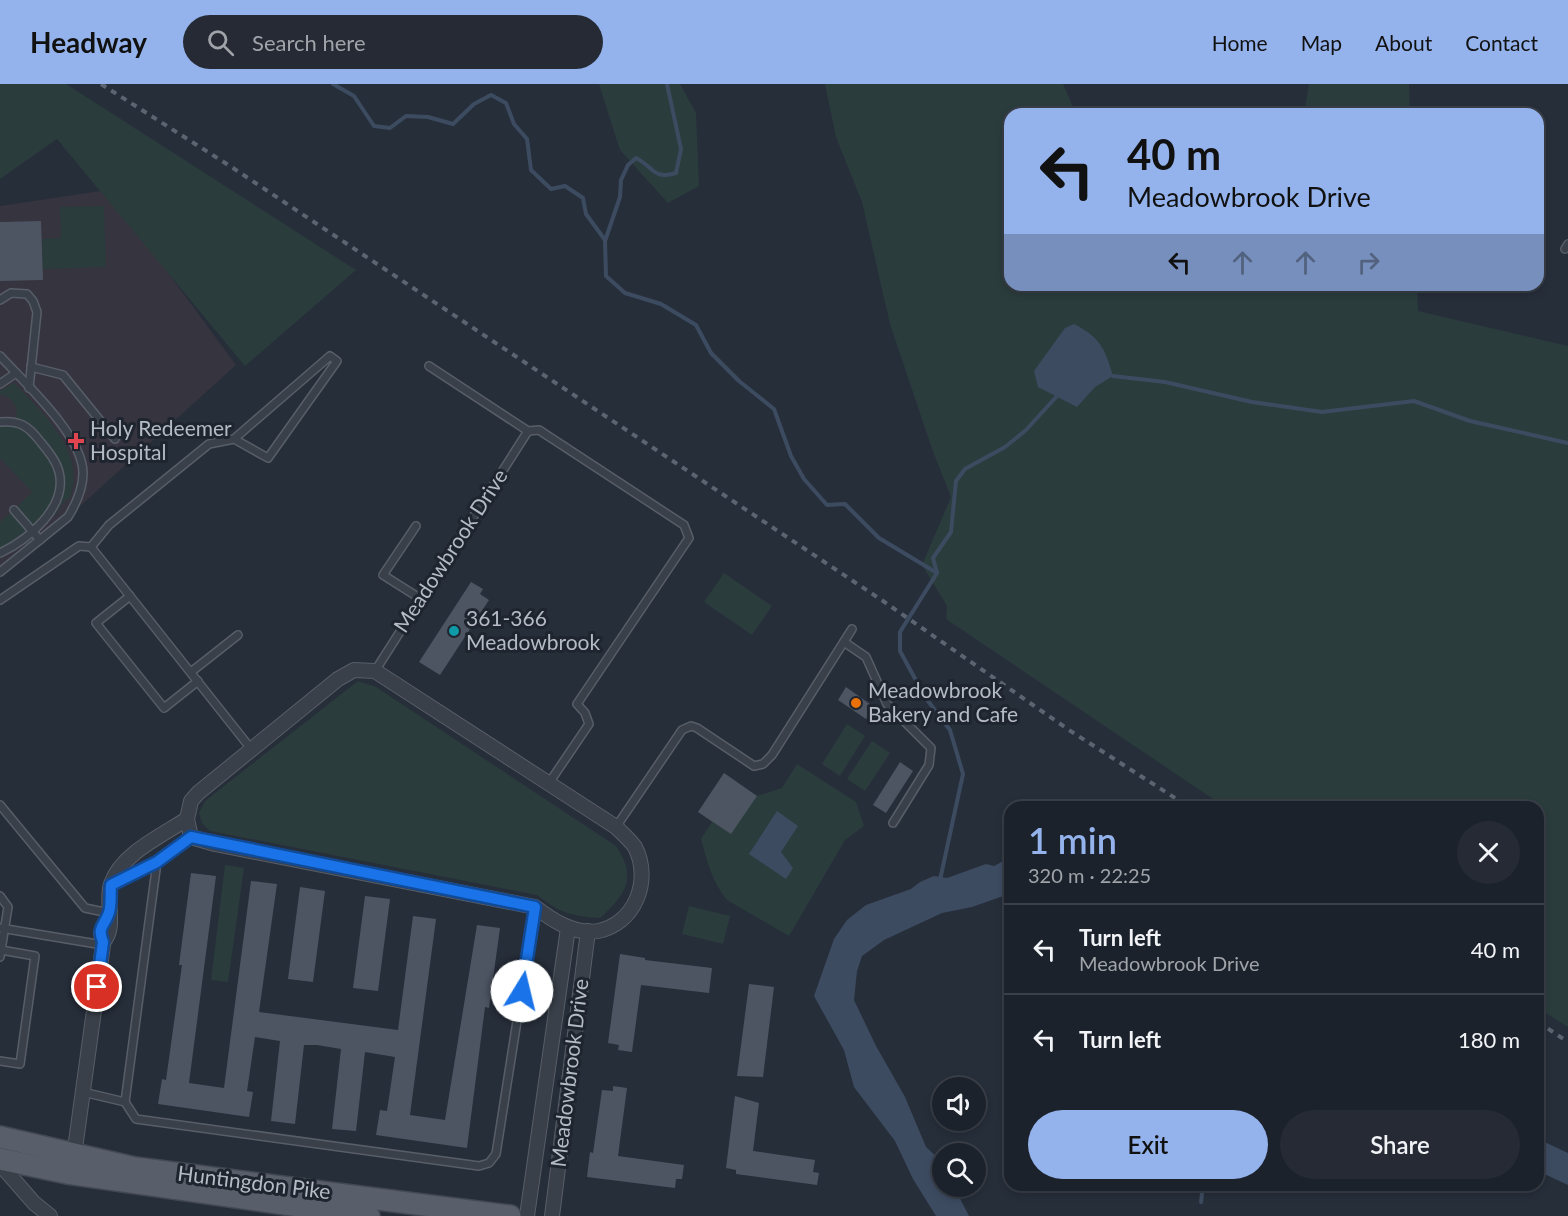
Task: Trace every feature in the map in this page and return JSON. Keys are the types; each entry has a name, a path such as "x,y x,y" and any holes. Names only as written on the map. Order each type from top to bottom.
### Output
{"main road":[{"name":"Huntingdon Pike","path":"0,1137 135,1168 510,1216"},
{"name":"Huntingdon Pike","path":"0,1159 67,1173 369,1216"}],"street":[{"path":"354,670 375,671 549,783 616,827 635,848 642,874 640,893 630,912 616,924 598,931 568,928 535,907 191,837 186,819 191,801 198,793 346,674 354,670"},
{"path":"74,1155 103,943 108,937 111,885 120,865 186,819"},
{"name":"Meadowbrook Drive","path":"527,1216 568,928"},
{"name":"Meadowbrook Drive","path":"552,1216 588,931"},
{"path":"0,1164 34,1203 50,1216"}],"lane":[{"path":"0,300 11,293 27,294 33,301 37,312 29,388"},
{"path":"0,356 75,445 83,474 75,505 68,517 0,572"},
{"path":"91,547 109,525 209,444 234,439 330,356 338,361 267,458 234,439"},
{"path":"429,366 528,431 539,430 684,525 689,538 576,704 585,713 589,724 549,783"},
{"path":"31,367 63,375 115,439"},
{"path":"0,384 16,373"},
{"path":"0,422 21,423 30,428 52,458 59,471 61,484 57,500 42,522 0,553"},
{"name":"Meadowbrook Drive","path":"375,671 528,431"},
{"path":"14,510 40,540"},
{"path":"416,526 383,575 420,599"},
{"path":"0,600 79,546 91,547 252,750"},
{"path":"130,596 96,623 164,708 198,681"},
{"path":"616,827 682,730 697,728 754,766 763,764 772,755 852,629"},
{"path":"191,672 238,635"},
{"path":"844,642 866,657 886,704 932,748 928,765 893,823"},
{"path":"0,805 85,909 109,914"},
{"path":"111,885 157,862 191,837"},
{"path":"157,862 125,1102 135,1119 478,1166 489,1163 496,1154 535,907"},
{"path":"0,896 8,907 2,929 1,954 35,956 20,1064 0,1061"},
{"path":"2,929 103,943"},
{"path":"83,1092 125,1102"}],"shaded area":[{"path":"0,84 66,84 356,270 245,366 57,139 0,179"},
{"path":"599,84 680,84 696,113 699,186 668,203 620,150"},
{"path":"825,84 1063,84 1073,108 1004,108 1004,291 1417,291 1418,311 1568,346 1568,1027 1544,1012 1544,801 1216,801 946,619 947,606 922,565 951,497 932,449 890,324 862,202 836,137"},
{"path":"1309,84 1409,84 1410,108 1305,108"},
{"name":"Holy Redeemer Hospital","path":"107,190 236,365 68,517 0,572 0,206"},
{"path":"104,206 106,267 43,269 42,239 61,238 60,207"},
{"path":"14,383 50,421 68,450 73,466 73,483 69,500 66,499 55,515 42,525 60,503 63,488 62,475 45,440 36,431 16,419 17,409 10,398 0,394 0,391"},
{"path":"17,425 28,433 40,447 50,462 56,481 53,498 34,526 17,507 32,492 0,458 0,426"},
{"path":"11,512 28,531 0,549 0,522"},
{"path":"724,573 772,606 752,635 704,602"},
{"path":"358,681 376,687 616,846 623,857 627,877 626,885 616,902 600,918 581,916 559,910 537,895 210,831 202,823 199,813 205,801"},
{"path":"847,724 865,736 840,776 822,764"},
{"path":"872,741 890,753 865,791 847,779"},
{"path":"797,764 856,802 864,826 845,840 789,936 727,900 717,886 701,839 712,822 698,812 724,773 757,796 782,788"},
{"path":"225,865 244,868 228,982 211,980"},
{"path":"689,906 730,916 723,944 682,934"}],"water":[{"path":"1074,324 1090,334 1101,345 1113,376 1095,387 1077,407 1038,387 1034,371 1065,328"},
{"path":"777,811 798,826 781,852 793,868 786,879 749,854"},
{"path":"1004,861 1004,896 972,907 942,913 884,940 862,956 857,971 854,1000 876,1046 905,1097 926,1147 932,1153 932,1197 959,1197 969,1216 936,1216 913,1179 895,1141 854,1087 844,1050 814,996 834,939 847,920 866,905 911,889 934,876 947,878 986,864 994,866"},
{"path":"1544,1142 1568,1153 1568,1185 1544,1174"}],"building":[{"path":"41,221 43,280 0,281 0,222"},
{"name":"361-366 Meadowbrook","path":"471,582 483,589 480,594 489,600 440,675 419,662"},
{"name":"Meadowbrook Bakery and Cafe","path":"846,687 874,707 866,719 838,700"},
{"path":"900,762 913,771 886,813 873,805"},
{"path":"724,773 757,796 731,834 698,812"},
{"path":"191,873 216,876 189,1083 224,1088 251,881 277,884 259,1012 398,1030 413,916 436,919 410,1115 445,1120 477,925 500,928 489,1008 485,1007 467,1148 376,1135 380,1110 387,1111 395,1057 365,1052 356,1131 332,1129 341,1049 317,1045 304,1045 295,1124 271,1121 280,1041 255,1037 247,1091 253,1092 249,1117 158,1104 162,1079 166,1080 182,965 179,965"},
{"path":"300,887 325,891 313,982 288,979"},
{"path":"365,896 390,899 378,991 353,988"},
{"path":"620,954 645,958 645,960 712,968 709,993 641,985 632,1052 618,1050 619,1045 608,1043"},
{"path":"749,984 774,987 763,1077 737,1076"},
{"path":"613,1086 627,1088 618,1156 684,1165 682,1179 676,1179 675,1188 587,1177 590,1152 593,1153 602,1090 613,1091"},
{"path":"735,1096 759,1103 753,1151 815,1160 813,1172 819,1173 817,1185 736,1174 736,1170 726,1168"}],"waterway":[{"path":"333,84 354,96 374,126 390,128 406,116 428,117 453,124 474,104 491,95 506,103 514,124 527,139 531,170 551,189 565,186 583,198 586,214 605,240"},
{"path":"667,84 681,149 676,173 658,174 636,158 628,165 621,180 620,197 605,241 606,276 625,293 661,304 696,325 711,353 739,381 774,409 791,456 804,479 827,505 845,504 879,538 937,573"},
{"path":"1113,376 1165,382 1252,402 1322,412 1414,401 1470,421 1568,443"},
{"path":"937,573 933,558 951,532 956,481 965,469 1005,447 1026,430 1057,396"},
{"path":"937,573 900,632 900,651 925,697 950,730 963,774 940,880"},
{"path":"1201,1202 1202,1191"}],"railway":[{"path":"101,84 233,168 883,601 1069,730 1180,801"},
{"path":"1544,1026 1568,1042"}],"place":[{"name":"Holy Redeemer Hospital","path":"76,441"},
{"name":"361-366 Meadowbrook","path":"454,631"},
{"name":"Meadowbrook Bakery and Cafe","path":"856,703"}],"route":[{"path":"97,987 103,942 100,935 102,922 108,916 111,885 157,862 191,837 215,844 535,907 522,991"}]}
